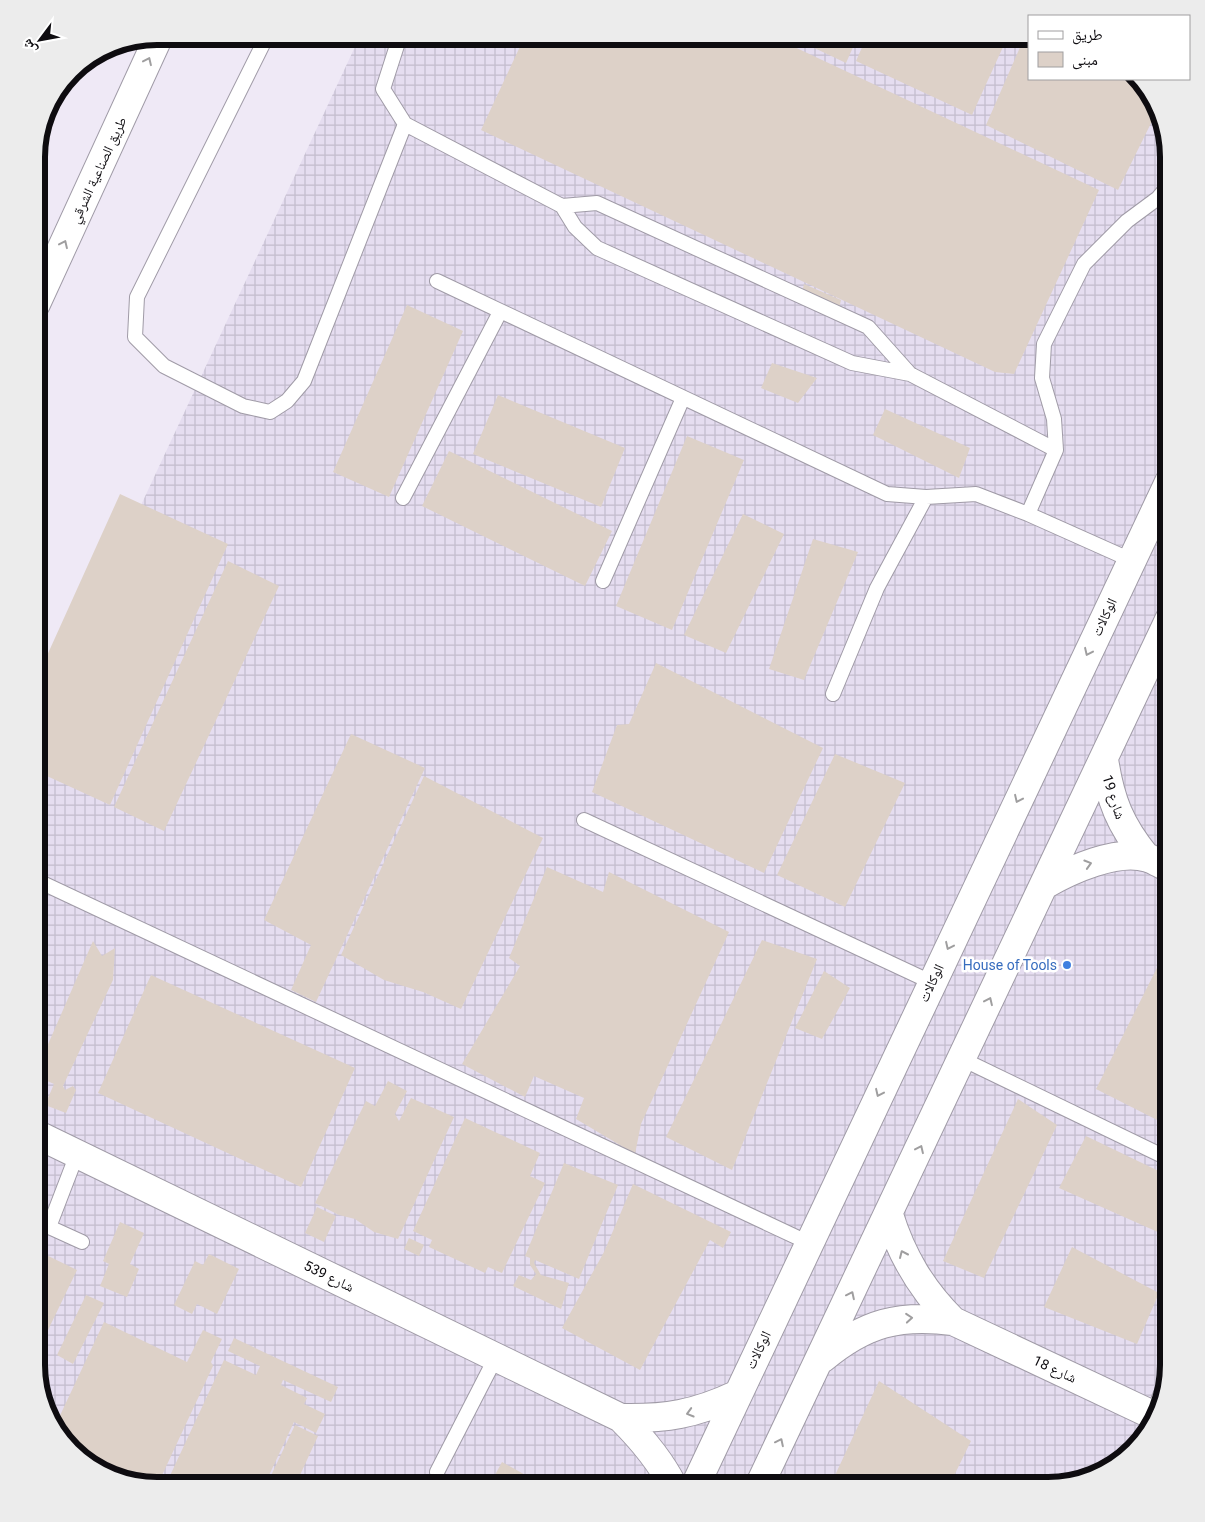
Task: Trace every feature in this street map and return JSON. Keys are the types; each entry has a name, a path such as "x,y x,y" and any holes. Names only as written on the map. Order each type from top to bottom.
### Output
{"street":[{"name":"طريق الصناعية الشرقي","path":"45,284 155,45"},
{"name":"الوكالات","path":"698,1477 1160,500"},
{"path":"763,1477 1160,639"},
{"name":"شارع 19","path":"1104,759 1108,786 1116,812 1129,836 1157,862"},
{"name":"شارع 19","path":"1044,885 1063,874 1096,862 1124,857 1157,862"},
{"name":"شارع 539","path":"45,1138 621,1418 658,1460 668,1477"},
{"name":"شارع 18","path":"889,1215 896,1239 915,1276 935,1303 953,1321"},
{"name":"شارع 18","path":"820,1360 842,1342 868,1328 895,1320 924,1317 953,1321 1149,1414"},
{"name":"شارع 539","path":"621,1418 651,1419 681,1416 709,1408 736,1396"}],"lane":[{"path":"262,45 136,297 135,337 164,366 243,406 270,412 287,401 304,381 405,124"},
{"path":"397,45 383,89 405,124 562,206 575,227 597,248 852,363 910,374 1056,450"},
{"path":"1028,514 1056,450 1054,419 1042,378 1044,344 1084,264 1127,220 1160,196"},
{"path":"562,206 597,203 868,327 910,374"},
{"path":"437,281 886,494 926,497 976,494 1028,514 1131,560"},
{"path":"403,498 500,312"},
{"path":"603,581 683,398"},
{"path":"833,694 877,588 926,497"},
{"path":"584,820 931,982"},
{"path":"45,884 809,1243"},
{"path":"962,1060 1160,1155"},
{"path":"77,1154 49,1227 82,1242"},
{"path":"437,1472 496,1357"}],"shaded area":[{"path":"356,45 1028,45 1028,80 1129,80 1141,95 1152,114 1159,142 1160,156 1160,1365 1156,1394 1149,1415 1132,1439 1122,1449 1098,1466 1070,1475 1048,1477 156,1477 128,1473 107,1466 83,1449 64,1427 56,1415 46,1380 45,711"}],"building":[{"path":"521,45 790,45 1099,190 1014,374 995,372 481,130"},
{"path":"808,45 854,45 846,63"},
{"path":"863,45 1004,45 972,115 856,61"},
{"path":"1021,45 1028,45 1028,80 1129,80 1149,107 1153,118 1118,190 986,125"},
{"path":"804,284 841,300 839,309 802,293"},
{"path":"407,305 463,331 389,497 333,472"},
{"path":"772,363 817,378 798,403 761,388"},
{"path":"498,395 625,448 601,507 473,454"},
{"path":"885,409 970,448 959,478 873,435"},
{"path":"687,436 744,460 672,630 616,606"},
{"path":"449,451 612,531 585,586 422,506"},
{"path":"120,494 228,544 110,805 45,775 45,660"},
{"path":"743,514 784,534 726,653 684,635"},
{"path":"813,539 858,552 804,680 769,669"},
{"path":"228,561 279,586 164,831 114,807"},
{"path":"656,663 823,748 764,873 592,792 617,725 629,724"},
{"path":"351,734 425,768 316,1002 291,990 311,945 264,920"},
{"path":"835,754 905,783 845,907 777,875"},
{"path":"424,776 543,838 461,1009 423,992 384,980 341,955"},
{"path":"547,867 603,892 609,872 729,932 641,1124 635,1154 576,1119 584,1098 534,1076 525,1097 462,1064 520,966 509,958"},
{"path":"762,940 817,959 732,1170 666,1137"},
{"path":"93,941 102,956 115,948 113,980 63,1086 65,1090 73,1086 76,1090 66,1113 45,1105 54,1084 45,1080 45,1051"},
{"path":"1160,962 1160,1121 1096,1089"},
{"path":"824,971 850,988 822,1039 795,1028"},
{"path":"151,975 355,1068 301,1187 98,1093"},
{"path":"388,1081 407,1091 395,1114 399,1121 411,1098 454,1117 398,1239 374,1232 355,1219 339,1215 315,1203 366,1101 375,1106"},
{"path":"1018,1099 1057,1125 984,1278 943,1261"},
{"path":"465,1118 540,1153 530,1176 545,1183 502,1273 488,1267 485,1273 429,1247 432,1240 413,1231"},
{"path":"1086,1136 1160,1172 1160,1233 1059,1188"},
{"path":"564,1163 618,1185 579,1279 535,1260 534,1263 541,1275 569,1283 561,1309 513,1286 519,1275 531,1280 536,1274 530,1265 530,1258 525,1256"},
{"path":"633,1184 731,1232 723,1248 710,1240 640,1370 562,1328 604,1252"},
{"path":"317,1207 336,1216 324,1242 305,1233"},
{"path":"120,1222 144,1233 130,1264 139,1269 127,1297 100,1286 109,1264 103,1261"},
{"path":"409,1238 424,1245 419,1256 404,1249"},
{"path":"1072,1247 1159,1293 1137,1344 1044,1307"},
{"path":"45,1254 77,1270 45,1336"},
{"path":"209,1254 239,1269 217,1314 197,1304 192,1314 174,1305 195,1261 203,1265"},
{"path":"86,1295 104,1303 73,1364 57,1355"},
{"path":"104,1322 187,1362 203,1330 222,1339 211,1362 213,1366 161,1477 142,1476 107,1466 83,1449 58,1419"},
{"path":"234,1338 338,1387 331,1402 283,1380 281,1385 307,1398 304,1404 325,1414 316,1433 294,1422 268,1477 169,1477 224,1360 256,1375 260,1366 228,1351"},
{"path":"879,1381 971,1441 953,1477 834,1477"},
{"path":"295,1425 318,1436 299,1477 270,1477"},
{"path":"502,1462 529,1477 494,1477"}],"place":[{"name":"House of Tools","path":"1067,965"}]}
